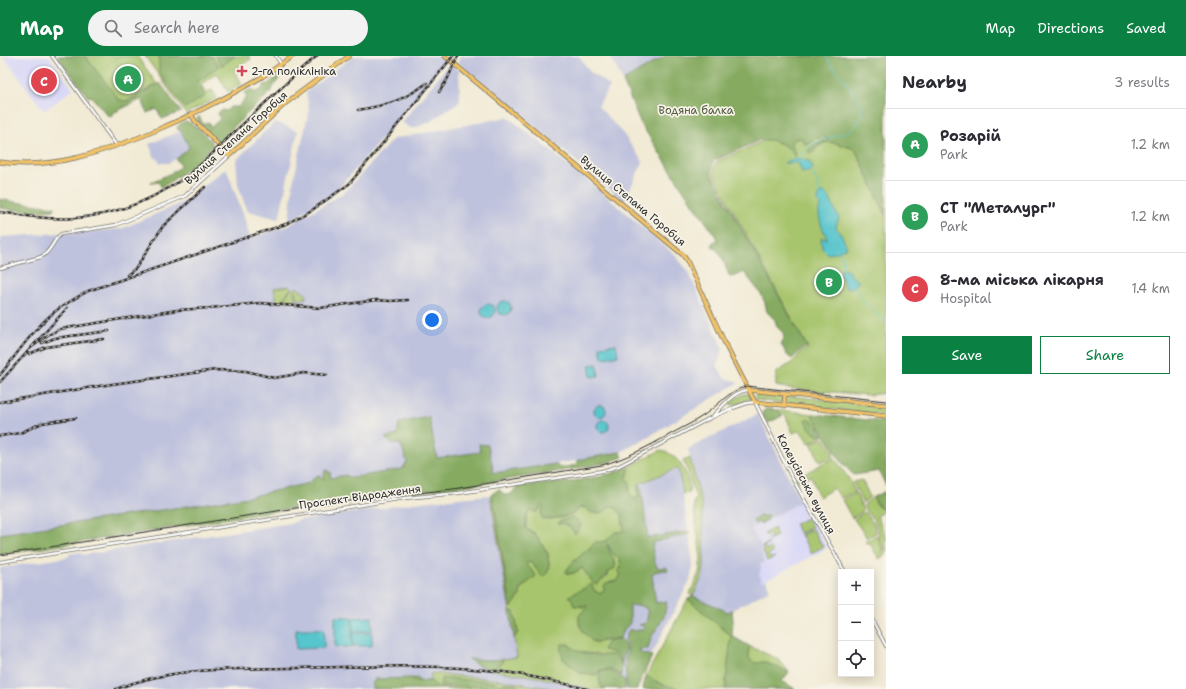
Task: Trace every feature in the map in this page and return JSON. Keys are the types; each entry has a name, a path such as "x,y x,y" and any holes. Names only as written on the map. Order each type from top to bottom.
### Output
{"main road":[{"path":"0,162 43,164 89,155 117,146 191,114 260,78 293,56"},
{"name":"Вулиця Степана Горобця","path":"229,156 286,103 349,56"},
{"name":"Вулиця Степана Горобця","path":"445,56 683,255 727,348 756,402"},
{"path":"191,114 194,121 229,156"},
{"path":"749,390 886,404"},
{"path":"784,405 785,394"},
{"name":"Проспект Відродження","path":"756,402 886,416"}],"street":[{"path":"52,56 117,146"},
{"path":"276,56 281,64"},
{"name":"Вулиця Степана Горобця","path":"0,268 46,254 59,236 66,232 116,224 185,196 229,156"},
{"name":"Проспект Відродження","path":"712,417 733,396 740,392 749,390"},
{"name":"Проспект Відродження","path":"0,562 405,498 459,493 602,471 619,466 712,417 747,403 756,402"},
{"name":"Колеусівська вулиця","path":"756,402 793,479 843,569"},
{"path":"874,624 886,646"}],"shaded area":[{"path":"3,56 49,56 73,89 44,111"},
{"path":"354,56 441,56 446,60 393,126 333,195 289,221 293,183 309,110 306,92"},
{"path":"460,56 579,56 590,72 610,86 598,106 624,135 643,162 624,201 458,62"},
{"path":"610,56 665,56 623,81"},
{"path":"449,64 459,70 460,101 428,123 410,128 402,122"},
{"path":"508,117 585,178 676,256 688,271 723,349 717,365 724,378 739,382 617,454 494,474 309,483 248,497 0,534 0,237 121,229 184,202 226,168 250,238 288,226 345,192 393,139"},
{"path":"275,122 298,131 279,219 247,211 238,185 236,160"},
{"path":"181,131 191,149 169,163 160,163 157,158 155,158 149,144"},
{"path":"758,414 801,502 771,518 768,518 768,520 751,529 760,544 764,562 760,564 761,567 759,575 762,581 766,580 770,590 728,612 693,596 703,575 704,546 702,505 688,449"},
{"path":"678,468 693,566 690,580 634,689 0,689 0,568 69,557 69,554 81,552 82,555 291,523 303,519 421,502 490,495 493,507 638,484"},
{"path":"801,502 803,506 801,508 807,518 810,517 827,547 826,549 762,582 759,575 761,566 751,529 768,520 768,518 771,518"}],"green space":[{"path":"57,56 85,56 119,100 128,101 160,83 181,112 162,119 157,109 147,113 142,99 115,112 109,117 91,96 88,97"},
{"path":"85,56 137,56 157,84 128,101 119,100"},
{"path":"145,56 249,56 251,59 234,70 242,84 228,92 217,73 201,84 206,93 212,90 217,98 186,114"},
{"path":"159,56 211,56 219,66 197,82 205,96 185,108 159,73"},
{"path":"215,56 235,56 222,66"},
{"name":"Водяна балка","path":"665,56 886,56 886,215 855,149 831,142 821,144 812,154 808,152 814,145 829,139 825,137 816,138 812,142 805,144 801,138 795,139 791,143 796,153 795,158 789,149 780,143 770,140 760,140 713,161 711,174 807,347 802,349 792,359 787,355 781,344 784,339 783,333 777,327 775,320 767,312 761,294 744,272 730,277 719,252 712,247 713,242 717,241 717,238 686,194 641,124 623,81"},
{"path":"279,75 280,77 268,95 218,143 196,119 199,116 203,124 209,122 210,128 220,119 218,113 223,110 226,111 230,107 238,107 247,97 244,93 251,89 255,92 261,90 264,85 268,84"},
{"path":"186,121 194,125 204,134 213,144 212,147 196,163 167,184 161,187 159,182 152,183 151,182 178,169 181,166 176,159 189,147 181,131 178,130 177,127"},
{"path":"825,137 830,139 816,144 812,154 821,144 831,142 855,149 886,215 886,393 868,395 776,386 776,373 793,362 800,353 808,348 713,174 715,163 718,161 768,139 785,145 794,154 791,143 795,139 801,138 806,144 812,142 816,138"},
{"path":"0,199 55,207 54,210 40,211 0,208"},
{"path":"289,286 291,288 280,303 277,302 274,288"},
{"path":"296,287 307,295 306,298 297,300"},
{"path":"292,288 294,290 295,300 281,302"},
{"path":"756,393 780,395 783,398 783,402 756,400"},
{"path":"744,394 749,394 751,399 733,405 730,404 731,401"},
{"path":"791,396 886,407 886,415 788,404 787,399"},
{"path":"765,409 778,410 782,416 768,423 763,417 762,412 765,411"},
{"path":"778,410 814,414 812,416 820,425 819,429 814,423 814,433 821,437 809,443 800,430 793,433 785,414 782,416"},
{"path":"814,414 886,422 886,486 879,471 854,475 847,469 812,416"},
{"path":"429,417 437,458 480,452 479,444 488,445 494,473 556,464 560,468 576,465 578,460 620,452 623,457 605,463 574,469 458,487 332,502 0,555 0,534 248,497 309,483 319,475 323,480 325,470 330,472 331,478 346,475 350,478 402,469 407,462 401,445 392,443 385,438 397,435 399,423"},
{"path":"805,419 808,419 814,423 824,436 821,437 813,432 809,428"},
{"path":"824,438 834,455 820,462 811,443"},
{"path":"661,450 674,457 682,466 689,482 689,493 683,494 678,468 638,484 638,498 635,499 631,497 629,493 630,489 626,480 629,471 628,467"},
{"path":"834,457 851,482 855,492 841,498 834,488 819,497 811,476 797,482 795,479"},
{"path":"690,458 702,505 704,563 703,575 693,596 690,594 699,573 701,558 694,510 694,501 697,498 683,461"},
{"path":"628,467 629,471 626,480 630,482 630,494 635,499 638,498 638,484 641,486 648,538 689,531 689,534 654,542 652,546 655,563 658,568 666,567 668,569 667,571 654,572 652,575 656,603 667,601 664,617 651,638 648,649 639,649 641,653 652,656 637,689 627,689 625,661 628,648 625,640 630,629 634,631 643,629 644,626 639,625 646,623 648,614 646,608 638,605 630,606 630,623 623,631 620,638 597,642 592,641 583,632 579,623 579,616 587,606 574,606 569,596 592,584 594,590 598,593 602,592 606,583 618,580 621,574 617,571 621,568 620,559 614,555 607,544 615,568 598,584 594,584 582,568 574,573 568,574 566,571 571,564 596,542 606,541 615,532 624,531 622,515 614,506 608,507 606,511 601,513 591,513 585,507 580,508 568,515 546,519 542,519 541,514 543,507 541,505 538,511 534,512 530,510 526,516 526,529 534,533 539,539 548,554 550,567 546,575 542,577 533,564 527,562 526,564 536,576 521,588 520,595 511,608 492,494 499,489 507,495 512,493 517,486 588,479"},
{"path":"862,480 870,497 863,503 853,482"},
{"path":"886,491 886,511 879,507 873,497"},
{"path":"856,493 863,509 862,512 852,518 842,500"},
{"path":"492,494 511,608 520,595 521,588 527,583 530,570 526,564 527,562 533,564 536,569 550,567 548,554 539,539 535,533 526,529 526,519 528,513 532,509 541,505 543,507 541,514 556,518 564,517 580,508 614,506 622,515 624,531 615,532 606,541 596,542 571,564 566,571 568,574 574,573 582,568 588,576 603,580 616,564 611,556 606,542 614,555 620,559 621,574 618,580 610,581 602,592 598,593 594,590 592,585 580,607 588,606 581,614 579,620 581,627 593,642 620,638 622,640 619,640 618,654 622,659 622,667 620,660 603,655 580,652 568,644 580,673 588,673 606,669 612,670 621,675 621,678 609,670 599,674 600,685 605,689 590,689 543,678 492,670 501,664 503,659 517,657 514,639 518,632 514,612 510,611 490,495"},
{"path":"873,497 878,507 886,511 877,516 886,537 886,552 881,542 876,524 866,511 864,505"},
{"path":"865,512 874,524 876,533 867,538 854,519"},
{"path":"760,516 769,516 768,520 760,524 759,522 755,524 753,521"},
{"path":"570,518 577,520 581,526 575,534 566,525 558,524 560,521"},
{"path":"807,518 812,527 800,534 795,524"},
{"path":"774,528 777,536 768,540 772,537 770,534 766,536 764,533"},
{"path":"813,529 823,547 811,553 801,535"},
{"path":"877,535 883,551 886,554 879,559 871,545 865,542"},
{"path":"768,543 769,544 764,547 766,550 771,548 773,552 768,555 770,558 775,557 767,561 762,547"},
{"path":"693,596 728,612 732,610 732,636 749,646 749,658 754,663 764,662 789,672 782,681 795,689 725,689 731,636 688,599"},
{"path":"688,599 731,636 778,659 789,672 782,681 795,689 643,689 646,676"},
{"path":"510,611 514,612 518,632 514,639"},
{"path":"622,640 626,648 622,662 618,654 603,650 608,641"},
{"path":"562,644 568,644 584,653 617,656 622,667 621,675 610,669 600,670 596,675 580,673 563,659 561,651"},
{"path":"468,659 503,659 501,664 492,670 479,666"},
{"path":"609,670 625,680 625,689 602,688 599,675 600,671"},
{"path":"431,673 501,680 553,689 400,689 399,679 418,678 418,681 430,681"},
{"path":"646,676 662,684 681,689 643,689"},
{"path":"411,678 418,681 430,681 437,686 455,689 372,689 375,679"},
{"path":"442,678 496,682 500,685 506,683 518,685 518,689 488,689 476,685 470,687 446,686 440,684"}],"water":[{"path":"795,158 809,161 813,168 811,171 802,173 799,164 784,163"},
{"path":"820,193 827,195 839,217 836,227 847,247 838,252 828,254 822,248 821,238 827,239 819,218 820,206 818,200"},
{"path":"842,268 848,270 849,274 859,282 852,287 846,288 840,275"},
{"path":"504,301 509,303 511,308 509,313 504,315 499,313 497,308 499,303"},
{"path":"488,304 493,306 495,311 493,316 488,318 483,316 481,311 483,306"},
{"path":"616,344 618,356 602,358 600,346"},
{"path":"597,364 599,376 591,377 589,365"},
{"path":"602,405 605,406 605,416 598,417 595,416 594,409 595,406"},
{"path":"605,420 608,421 608,431 601,432 598,431 597,424 598,421"},
{"path":"335,617 352,617 352,647 335,647"},
{"path":"372,617 372,631 353,631 353,618"},
{"path":"296,629 324,629 324,648 296,649"},
{"path":"353,633 372,633 372,646 353,646"}],"waterway":[{"path":"801,160 802,153 806,148 820,140 851,130 860,120 862,112 862,107 854,93 829,62 826,56"},
{"path":"811,171 817,182 820,194"},
{"path":"839,252 843,259 842,268"},
{"path":"853,286 866,304 886,322"}],"tram line":[{"path":"0,555 315,505 453,489 602,465 636,452 697,420 733,392 746,386 886,401"}],"railway":[{"path":"0,212 47,218 76,218 115,211 152,197 183,179 197,168 284,85 317,56"},
{"path":"0,375 31,335 45,320 61,307 88,291 286,224 312,210 349,184 453,56"},
{"path":"439,92 447,80 458,56"},
{"path":"358,110 378,106 402,98 427,83"},
{"path":"127,275 136,268 163,226 205,187"},
{"path":"32,347 48,335 60,329 177,310 260,303 320,308 376,300 408,300"},
{"path":"0,382 67,308"},
{"path":"42,343 55,338 109,331"},
{"path":"29,354 46,347 104,339"},
{"path":"0,402 112,384 216,370 246,371 274,378 304,373 327,375"},
{"path":"0,436 20,433 42,423 76,418"},
{"path":"116,689 137,682 180,673 224,669 398,666 451,667 505,672 588,689"}],"place":[{"name":"2-га поліклініка","path":"242,71"},
{"name":"Розарій","path":"128,79"},
{"name":"8-ма міська лікарня","path":"44,81"},
{"name":"СТ \"Металург\"","path":"829,282"}]}
